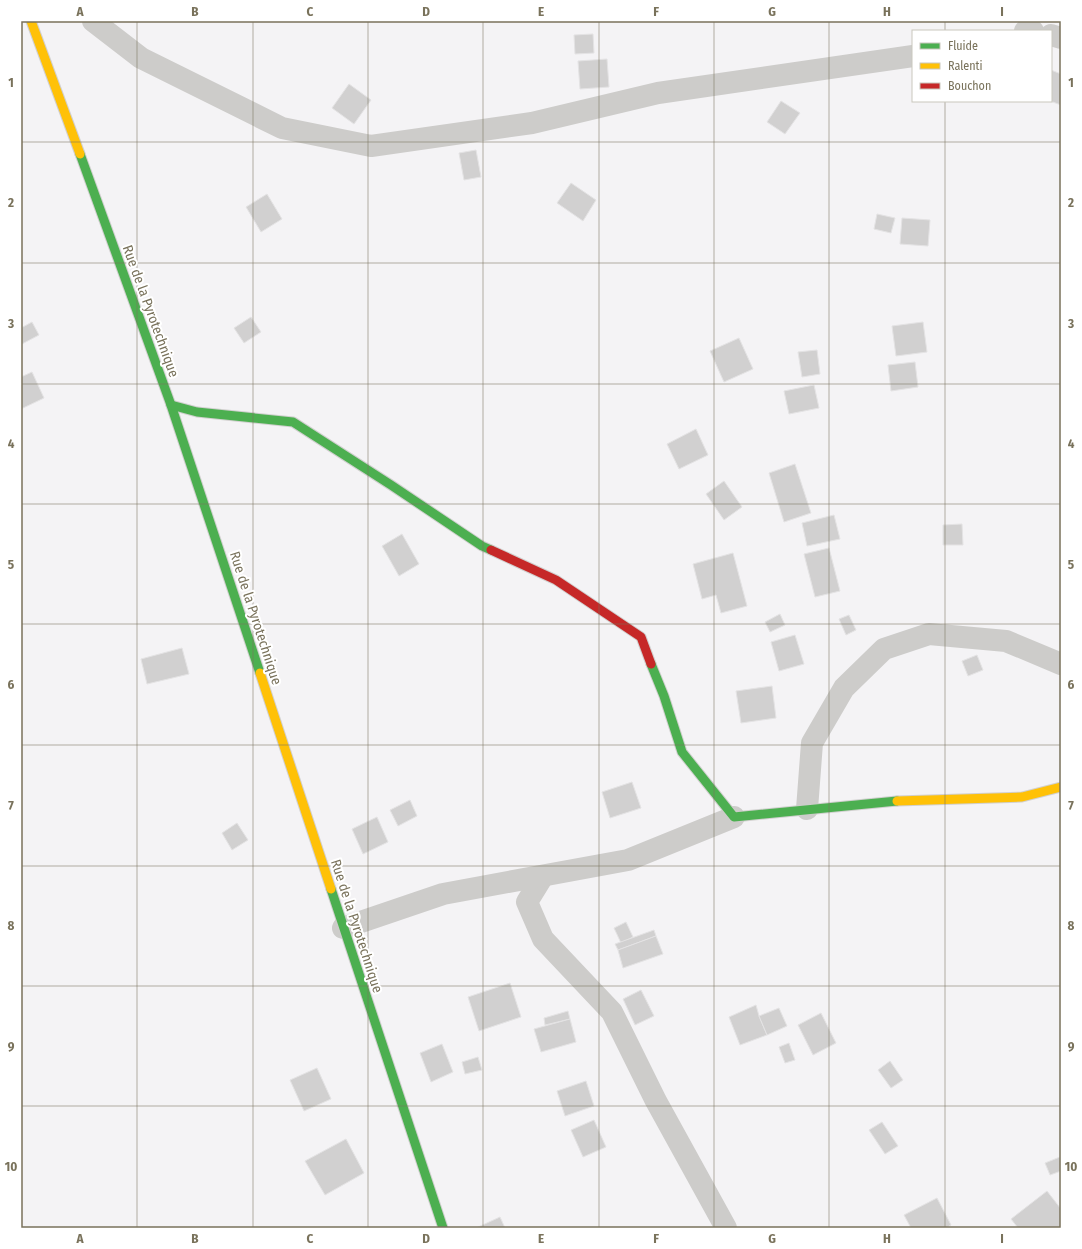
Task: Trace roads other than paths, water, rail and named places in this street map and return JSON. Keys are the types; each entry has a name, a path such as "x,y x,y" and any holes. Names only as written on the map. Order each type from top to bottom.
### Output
{"street":[{"name":"Rue de la Pyrotechnique","path":"31,21 171,405 443,1228"},
{"path":"93,21 141,58 282,128 371,146 532,123 658,94 912,56"},
{"path":"171,405 197,412 293,422 482,546 556,580 641,637 664,696 682,752 734,817"},
{"path":"807,809 812,743 844,688 884,649 929,634 1006,641 1061,664"},
{"path":"343,928 443,894 628,860 734,817 897,801 1022,797 1061,786"},
{"path":"543,876 527,902 543,939 612,1012 656,1101 726,1228"}]}
